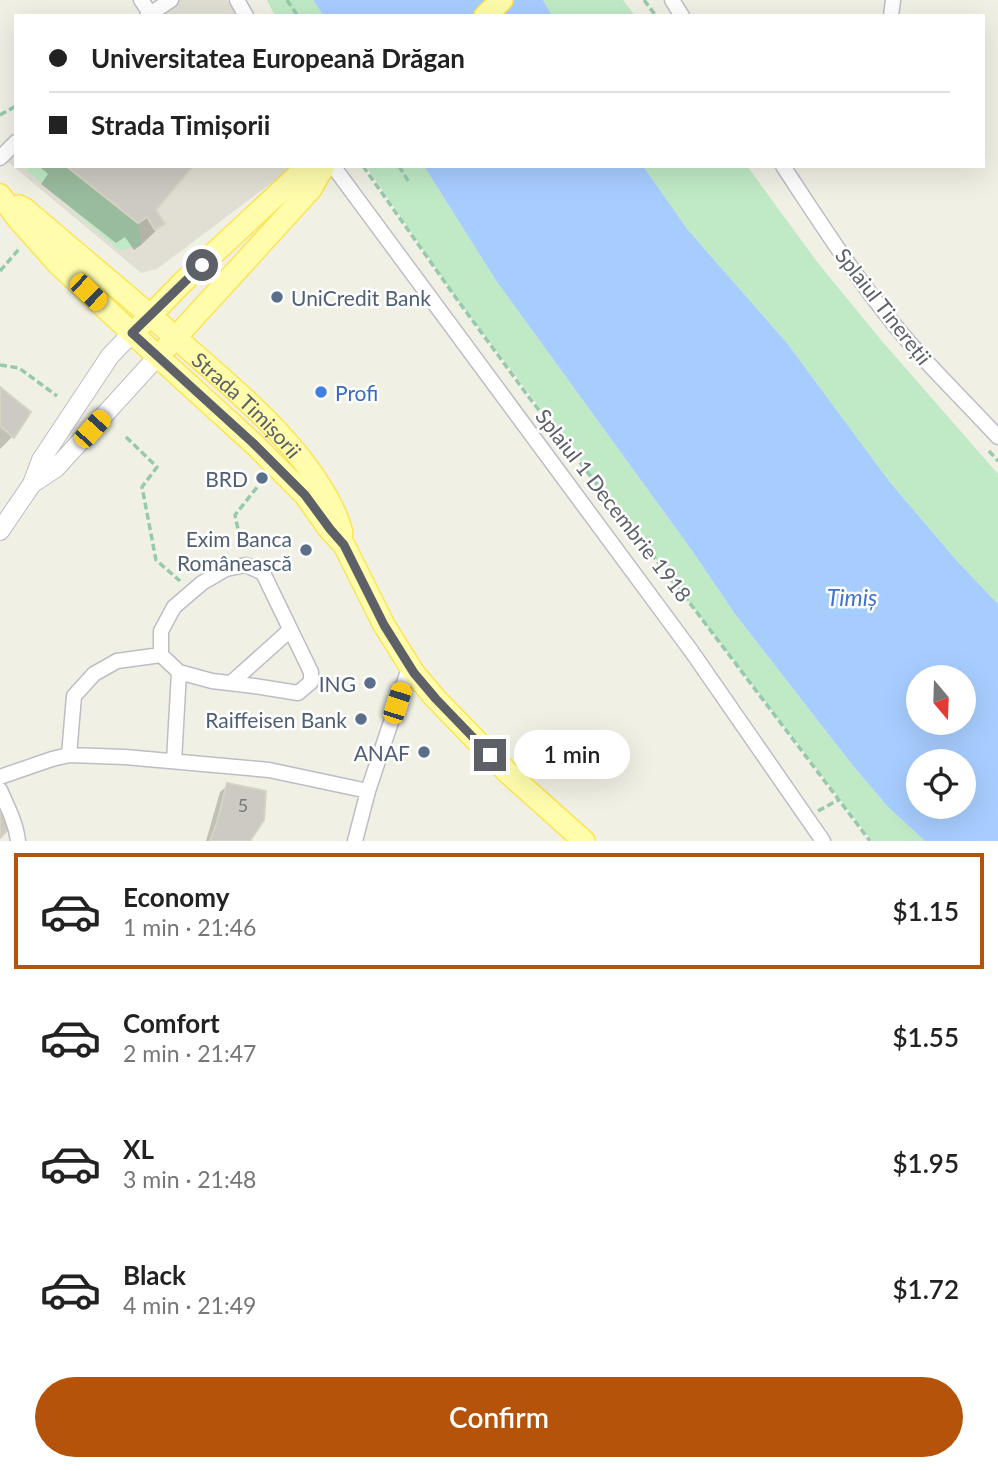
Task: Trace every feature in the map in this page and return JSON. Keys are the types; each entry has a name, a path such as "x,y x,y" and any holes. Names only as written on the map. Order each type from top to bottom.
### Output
{"main road":[{"path":"487,14 502,0"},
{"path":"158,356 311,189 323,168"},
{"path":"132,333 183,282 306,171"},
{"name":"Strada Timișorii","path":"2,196 25,209 151,315 270,423 316,477 340,521 344,545"},
{"name":"Strada Timișorii","path":"2,196 18,219 58,264 244,435 305,495 344,545 384,625 436,699 508,773 584,841"}],"street":[{"path":"150,14 171,0"},
{"path":"0,158 14,144"},
{"name":"Splaiul 1 Decembrie 1918","path":"334,168 692,652 823,841"},
{"name":"Splaiul Tinereții","path":"784,168 854,272 886,314 916,351 998,437"},
{"path":"0,531 32,484 41,460 110,356 132,333"},
{"path":"32,484 56,468 158,356"},
{"path":"246,565 263,573 311,672 311,682 298,693 212,681 179,672 161,655 161,631 174,607 202,583 226,569 246,565"},
{"path":"231,683 290,630"},
{"path":"69,755 74,696 94,674 117,661 161,655"},
{"path":"355,841 368,791 410,665"},
{"path":"174,761 179,672"},
{"path":"0,777 69,755 125,757 268,770 368,791"},
{"path":"0,790 10,812 18,841"}],"path":[{"name":"Splaiul 1 Decembrie 1918","path":"364,168 520,385 870,841"},
{"path":"400,168 411,184"},
{"path":"0,271 22,246"},
{"path":"0,365 19,368 57,396"},
{"path":"126,437 157,467 142,487 156,559 192,592"},
{"path":"246,565 235,516 262,481"},
{"path":"814,813 838,800"}],"shaded area":[{"path":"171,0 227,0 237,14 150,14"},
{"path":"14,145 14,167 2,157"},
{"path":"15,168 291,168 157,269 141,273"}],"green space":[{"path":"267,0 313,0 323,14 274,14"},
{"path":"543,0 623,0 634,14 551,14"},
{"path":"69,168 138,223 141,245 120,251 26,170"},
{"path":"367,168 425,168 495,279 735,614 854,767 888,807 925,841 872,841 456,298"},
{"path":"644,168 748,168 818,263 998,474 998,604 957,561 889,481 787,343 688,230"}],"water":[{"path":"313,0 543,0 551,14 323,14"},
{"name":"Timiș","path":"425,168 644,168 688,230 787,343 889,481 957,561 998,604 998,841 925,841 888,807 854,767 735,614 495,279"}],"building":[{"path":"69,168 191,168 156,210 165,224 155,230 147,217 138,223"},
{"path":"0,387 31,412 14,438 0,426"},
{"path":"227,783 266,791 264,820 250,841 210,841"},
{"path":"0,811 14,824 0,838"}],"place":[{"name":"UniCredit Bank","path":"277,297"},
{"name":"Profi","path":"321,392"},
{"name":"BRD","path":"262,478"},
{"name":"Exim Banca Românească","path":"306,550"},
{"name":"ING","path":"370,683"},
{"name":"Raiffeisen Bank","path":"361,719"},
{"name":"ANAF","path":"424,752"}],"route":[{"path":"202,265 132,333 253,443 305,495 344,545 384,625 414,673 490,755"}]}
